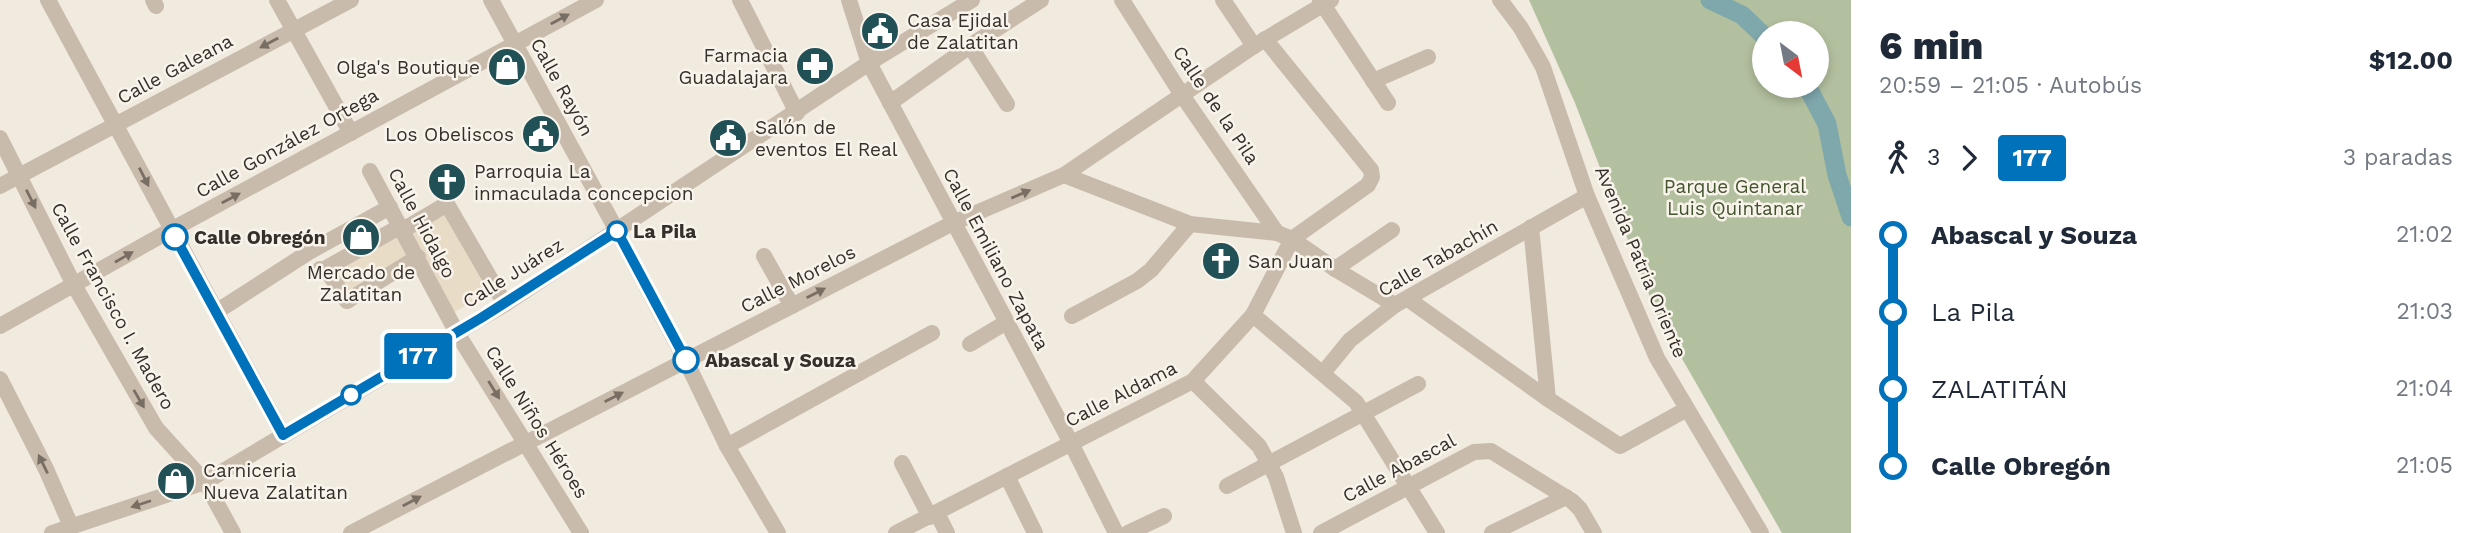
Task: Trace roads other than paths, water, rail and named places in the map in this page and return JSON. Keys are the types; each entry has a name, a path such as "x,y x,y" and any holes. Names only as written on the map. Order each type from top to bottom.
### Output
{"street":[{"path":"48,0 283,435"},
{"path":"277,0 351,133"},
{"name":"Calle Galeana","path":"0,186 351,0"},
{"name":"Calle Rayón","path":"491,0 686,360 727,446 778,533"},
{"name":"Calle González Ortega","path":"0,326 171,230 596,0"},
{"path":"740,0 797,113"},
{"name":"Calle Emiliano Zapata","path":"849,0 869,64 1071,443 1116,533"},
{"name":"Calle Juárez","path":"52,533 205,482 505,304 869,64 972,0"},
{"path":"890,103 1041,0"},
{"name":"Calle de la Pila","path":"1122,0 1182,95 1285,236 1335,269 1402,302 1620,446 1687,409"},
{"path":"1223,0 1259,43"},
{"name":"Avenida Patria Oriente","path":"1500,0 1521,28 1544,67 1587,196 1657,358 1761,533"},
{"path":"1325,1 1388,103"},
{"name":"Calle Morelos","path":"351,533 953,223 1065,175 1325,1"},
{"name":"Calle Aldama","path":"896,533 1193,381 1253,316 1285,236 1361,191 1372,177 1371,170 1259,43"},
{"path":"970,46 1007,104"},
{"path":"1373,81 1428,57"},
{"name":"Calle Francisco I. Madero","path":"0,138 74,285 156,428 205,482 233,533"},
{"name":"Calle Hidalgo","path":"370,171 457,333"},
{"path":"1065,175 1191,224 1285,236"},
{"name":"Calle Tabachín","path":"1323,373 1350,340 1402,302 1587,196"},
{"path":"309,252 321,271 447,204 505,304"},
{"path":"216,312 309,252 390,206"},
{"path":"1072,316 1137,281 1191,224"},
{"path":"1531,227 1548,399"},
{"path":"1335,269 1392,230"},
{"path":"765,256 792,306"},
{"path":"326,269 347,301 418,257"},
{"path":"1253,316 1356,402 1437,533"},
{"path":"970,344 1005,323"},
{"name":"Calle Niños Héroes","path":"457,333 581,533"},
{"path":"727,446 932,333"},
{"path":"0,379 46,468 71,526"},
{"path":"1193,381 1259,446 1276,477 1294,533"},
{"path":"1227,486 1418,384"},
{"name":"Calle Abascal","path":"1321,533 1482,450 1492,451 1566,497 1580,509 1594,533"},
{"path":"902,463 947,533"},
{"path":"1007,476 1035,533"},
{"path":"1492,533 1566,497"},
{"path":"1128,533 1164,516"}],"waterway":[{"path":"1710,0 1742,15 1752,25"},
{"path":"1813,98 1827,124 1837,175 1851,217"}],"place":[{"name":"Casa Ejidal de Zalatitan","path":"880,31"},
{"name":"Farmacia Guadalajara","path":"815,66"},
{"name":"Olga's Boutique","path":"507,67"},
{"name":"Los Obeliscos","path":"541,134"},
{"name":"Salón de eventos El Real","path":"728,138"},
{"name":"Parroquia La inmaculada concepcion","path":"447,182"},
{"name":"La Pila","path":"617,231"},
{"name":"Calle Obregón","path":"175,237"},
{"name":"Mercado de Zalatitan","path":"361,237"},
{"name":"San Juan","path":"1221,261"},
{"name":"Abascal y Souza","path":"686,360"},
{"name":"Carniceria Nueva Zalatitan","path":"176,481"}],"park label":[{"name":"Parque General Luis Quintanar","path":"1735,197"}]}
